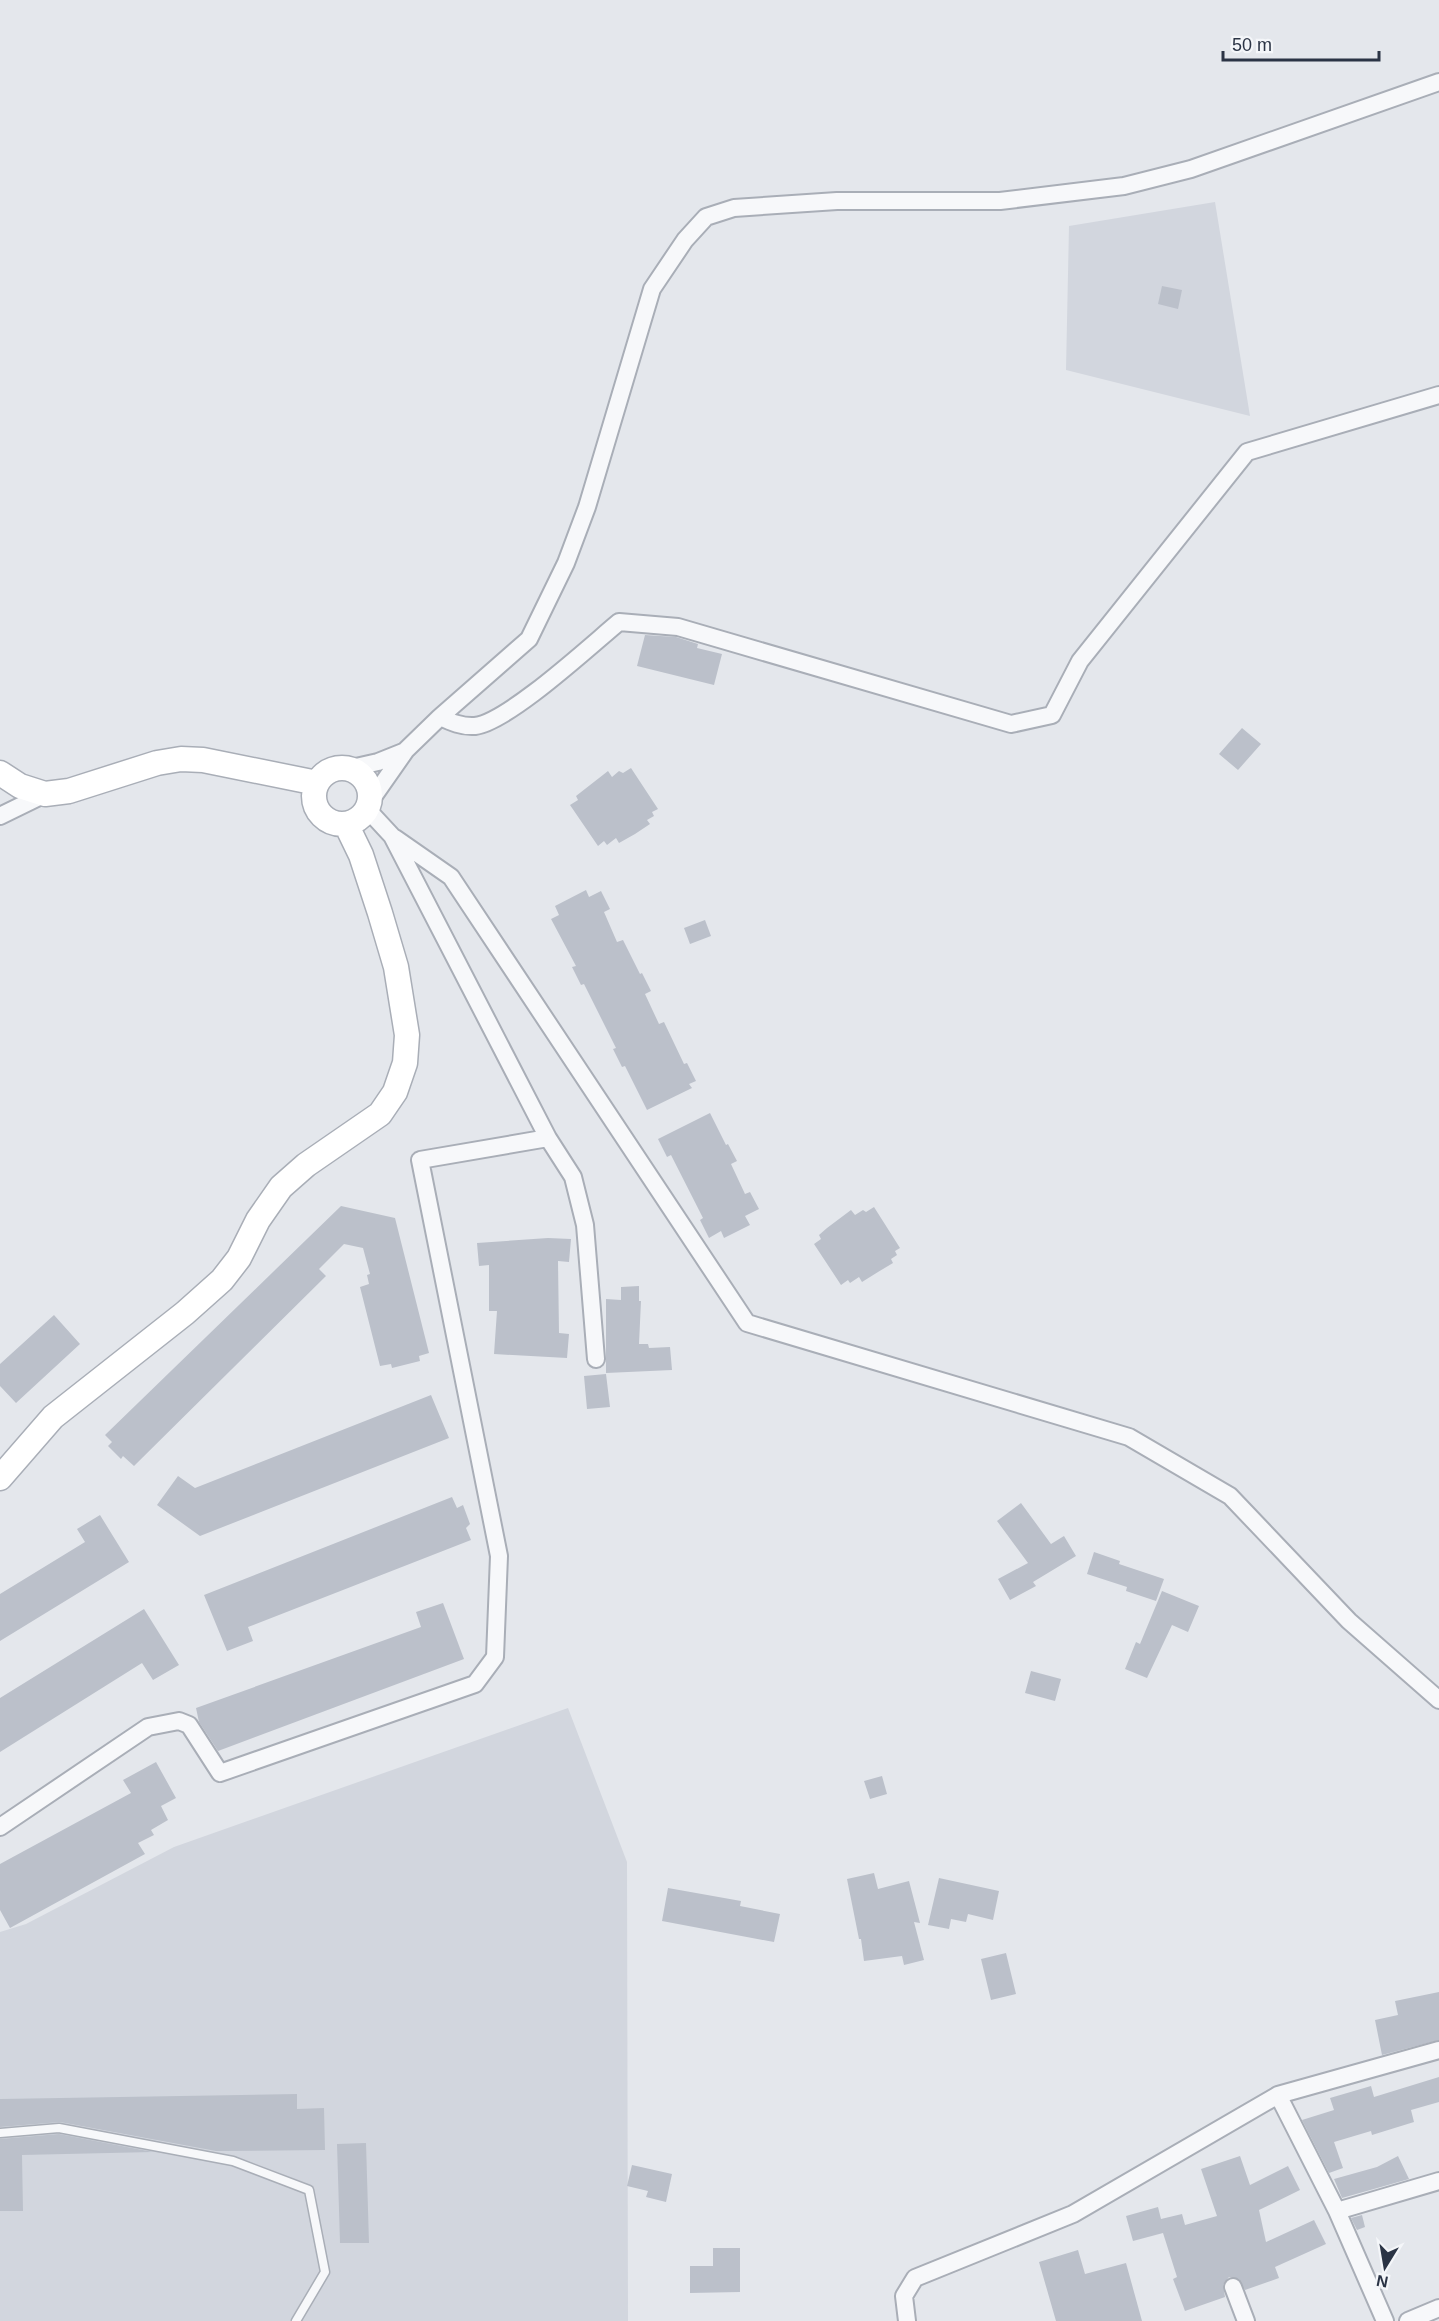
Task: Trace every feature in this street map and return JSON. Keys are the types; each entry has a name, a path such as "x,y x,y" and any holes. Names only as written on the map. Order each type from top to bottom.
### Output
{"main road":[{"path":"0,773 20,786 45,794 69,791 133,769 181,759 225,763 317,783"},
{"path":"347,769 356,772 368,785 368,806 362,816 346,824 329,821 317,808 314,800 317,783 330,771 347,769"},
{"path":"0,1478 53,1417 186,1313 222,1280 239,1258 258,1220 280,1187 306,1165 381,1114 395,1092 405,1063 407,1035 396,967 361,855 346,824"}],"street":[{"path":"596,1359 585,1225 573,1177 548,1138 392,836 368,806 406,750 529,639 566,563 587,507 652,289 685,240 706,217 734,208 837,201 1000,201 1124,186 1191,169 1439,82"},
{"path":"440,717 461,725 475,726 489,722 528,698 619,622 678,627 1011,724 1052,715 1080,661 1247,452 1439,395"},
{"path":"347,769 378,762 406,750"},
{"path":"0,816 45,794"},
{"path":"392,836 451,877 747,1323 1129,1437 1230,1496 1349,1621 1439,1700"},
{"path":"0,1827 148,1727 179,1721 189,1725 220,1773 476,1684 495,1657 499,1556 420,1160 548,1138"},
{"path":"907,2321 904,2295 915,2278 1073,2214 1278,2095 1439,2050"},
{"path":"1278,2095 1337,2211 1385,2321"},
{"path":"1337,2211 1439,2181"},
{"path":"1233,2287 1246,2321"},
{"path":"1408,2321 1439,2308"}],"lane":[{"path":"0,2133 59,2128 233,2161 309,2190 325,2272 300,2318 296,2321"}],"shaded area":[{"path":"1215,202 1250,416 1066,370 1069,226"},
{"path":"568,1708 627,1862 628,2321 0,2321 0,1932 26,1924 174,1847"}],"building":[{"path":"1162,286 1182,290 1178,309 1158,304"},
{"path":"645,635 676,637 698,644 697,648 722,654 714,685 637,666"},
{"path":"1242,728 1261,744 1238,770 1219,754"},
{"path":"631,768 658,809 652,812 654,816 647,820 650,824 635,834 619,843 616,838 607,845 604,841 598,846 570,805 578,800 576,796 608,771 612,777 619,771 623,773"},
{"path":"586,890 589,897 601,891 610,909 604,912 617,942 623,940 640,974 642,973 651,991 645,994 659,1024 664,1022 684,1064 687,1063 696,1081 689,1084 692,1088 647,1110 625,1066 622,1067 613,1049 616,1048 584,984 581,985 572,967 576,966 551,919 559,915 555,906"},
{"path":"705,920 711,936 690,944 684,928"},
{"path":"710,1113 737,1161 731,1164 745,1194 750,1192 759,1209 745,1216 750,1225 724,1238 721,1231 709,1238 700,1220 703,1218 671,1155 667,1157 658,1139"},
{"path":"341,1206 395,1218 429,1353 419,1356 420,1361 392,1368 391,1364 380,1366 360,1287 369,1284 367,1275 370,1274 363,1248 344,1244 319,1269 326,1276 134,1466 123,1456 121,1459 108,1446 112,1442 105,1435"},
{"path":"874,1207 900,1248 895,1251 897,1255 891,1259 893,1263 862,1282 859,1277 850,1283 848,1280 841,1285 814,1244 821,1239 819,1235 851,1210 855,1215"},
{"path":"548,1238 571,1239 569,1262 558,1261 559,1333 569,1334 567,1358 494,1354 497,1311 489,1311 489,1265 479,1266 477,1243"},
{"path":"639,1286 639,1301 641,1301 639,1344 648,1344 649,1348 670,1347 672,1370 606,1373 606,1299 621,1300 621,1287"},
{"path":"54,1315 80,1344 16,1403 0,1386 0,1364"},
{"path":"606,1374 610,1407 587,1409 584,1376"},
{"path":"431,1395 449,1438 200,1536 157,1505 178,1476 195,1488"},
{"path":"452,1497 457,1508 463,1505 470,1524 466,1528 471,1540 248,1627 253,1641 227,1651 204,1595"},
{"path":"1021,1503 1051,1544 1064,1536 1076,1556 1033,1582 1036,1586 1010,1600 998,1579 1028,1563 997,1521"},
{"path":"100,1515 129,1562 0,1641 0,1594 85,1542 77,1529"},
{"path":"1094,1552 1120,1561 1119,1564 1164,1579 1156,1601 1126,1591 1127,1587 1087,1574"},
{"path":"1162,1591 1199,1606 1188,1632 1172,1625 1147,1678 1125,1669 1136,1642 1140,1644"},
{"path":"443,1603 464,1659 218,1751 199,1722 196,1708 421,1627 416,1612"},
{"path":"144,1609 179,1665 153,1680 142,1663 0,1752 0,1698"},
{"path":"1031,1671 1061,1679 1055,1701 1025,1693"},
{"path":"156,1762 176,1798 161,1806 168,1820 151,1830 154,1835 138,1843 145,1854 10,1928 0,1910 0,1864 131,1793 123,1780"},
{"path":"882,1776 887,1794 870,1799 864,1781"},
{"path":"874,1873 878,1889 909,1881 920,1923 914,1922 924,1960 904,1965 902,1956 864,1961 847,1879"},
{"path":"939,1878 999,1891 993,1920 968,1914 966,1922 951,1919 949,1929 928,1925"},
{"path":"668,1888 741,1901 740,1906 780,1914 774,1942 662,1921"},
{"path":"1006,1953 1016,1994 991,2000 981,1959"},
{"path":"1439,1992 1439,2040 1382,2055 1375,2020 1398,2015 1395,2001"},
{"path":"1439,2077 1439,2102 1411,2110 1414,2122 1372,2135 1371,2131 1334,2142 1343,2168 1329,2173 1302,2120 1334,2110 1330,2098 1371,2086 1374,2097"},
{"path":"297,2094 297,2109 324,2108 325,2150 216,2151 60,2122 0,2127 0,2099"},
{"path":"59,2134 153,2152 22,2155 23,2211 0,2211 0,2139"},
{"path":"366,2143 369,2243 340,2243 337,2144"},
{"path":"1240,2156 1250,2185 1288,2166 1300,2190 1259,2210 1266,2242 1314,2220 1326,2244 1275,2267 1279,2278 1245,2290 1239,2279 1229,2277 1223,2285 1225,2297 1185,2311 1173,2279 1177,2277 1163,2233 1133,2241 1126,2216 1158,2207 1161,2219 1182,2214 1185,2225 1217,2216 1201,2169"},
{"path":"1398,2156 1409,2179 1342,2198 1334,2179 1377,2167"},
{"path":"632,2165 672,2174 666,2202 646,2197 648,2191 627,2186"},
{"path":"1362,2215 1365,2227 1357,2230 1351,2218"},
{"path":"713,2248 740,2248 740,2292 690,2293 690,2266 713,2266"},
{"path":"1078,2250 1085,2274 1126,2263 1142,2321 1056,2321 1039,2262"}]}
